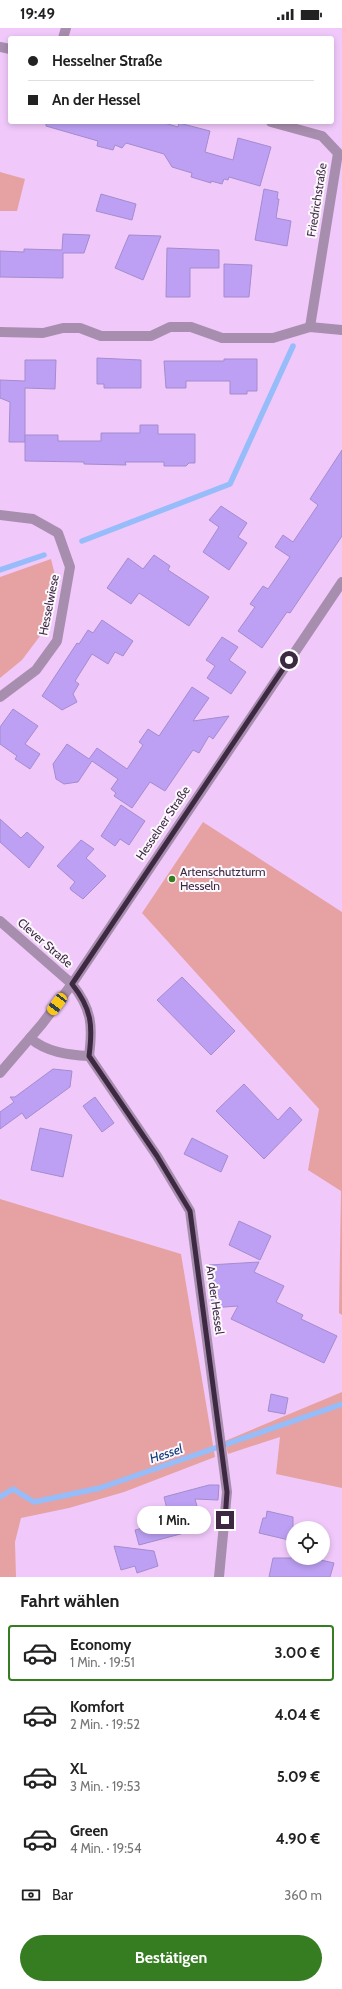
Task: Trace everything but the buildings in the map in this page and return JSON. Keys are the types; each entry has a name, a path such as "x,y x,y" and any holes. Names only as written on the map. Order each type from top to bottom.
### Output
{"street":[{"name":"Friedrichstraße","path":"278,124 322,136 338,153 310,327"},
{"path":"0,332 42,334 63,328 80,328 102,336 151,336 170,327 191,327 222,338 273,338 310,327 342,330"},
{"name":"Hesselwiese","path":"0,515 33,519 58,533 70,567 57,641 36,670 0,697"},
{"name":"Hesselner Straße","path":"0,1073 30,1038 72,984 342,582"},
{"name":"Clever Straße","path":"0,921 72,984"},
{"path":"30,1038 36,1044 66,1055 89,1056 92,1029 85,1002 72,984"},
{"name":"An der Hessel","path":"89,1056 157,1156 190,1211 227,1492 219,1577"}],"shaded area":[{"path":"0,172 25,179 17,211 0,211"},
{"path":"51,559 55,575 46,628 22,660 0,678 0,577"},
{"path":"203,822 342,912 342,1315 339,1313 341,1191 308,1170 319,1109 142,913"},
{"path":"0,1199 181,1254 215,1457 124,1492 69,1508 21,1518 15,1542 16,1577 0,1577"},
{"path":"342,1392 342,1488 276,1474 280,1437 228,1454 225,1441"}],"waterway":[{"path":"82,541 230,484 293,346"},
{"path":"0,570 44,555"},
{"name":"Hessel","path":"0,1497 13,1489 34,1502 100,1488 342,1404"}],"place":[{"name":"Artenschutzturm Hesseln","path":"172,879"}],"route":[{"path":"225,1520 227,1492 190,1211 157,1156 125,1112 89,1056 92,1029 85,1002 72,984 289,660"}]}
